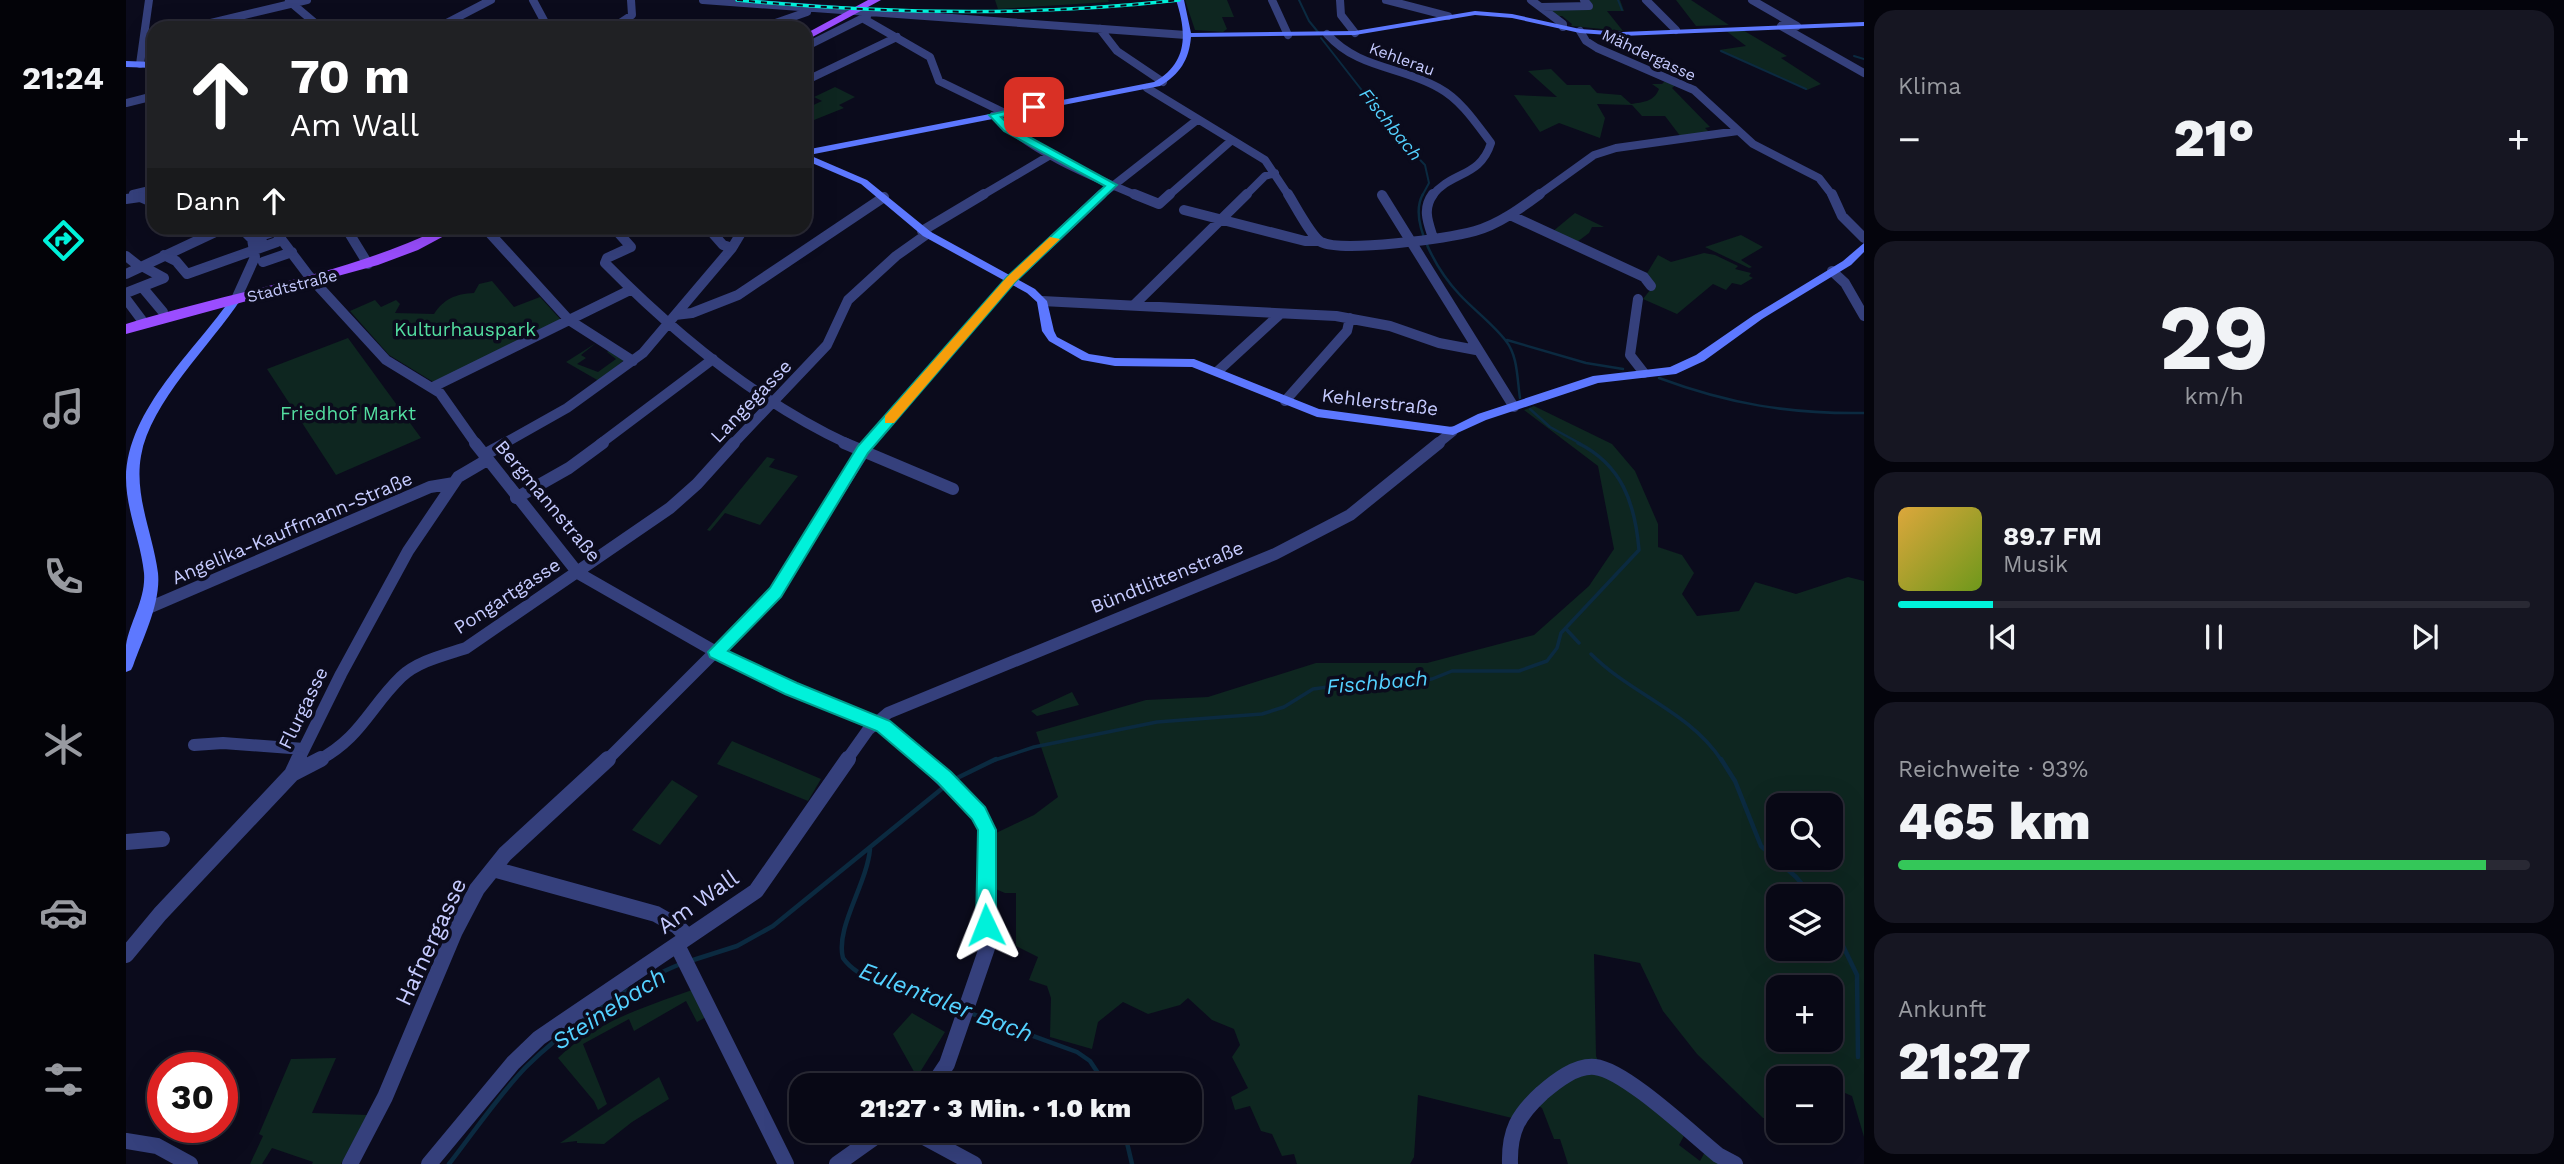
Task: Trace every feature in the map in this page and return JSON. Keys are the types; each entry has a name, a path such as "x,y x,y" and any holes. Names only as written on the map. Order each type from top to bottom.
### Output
{"main road":[{"path":"812,34 840,16 876,0"},
{"path":"812,154 994,115 1147,88 1163,82 1179,70 1186,35 1180,0"},
{"path":"1186,35 1355,33 1448,16 1503,15 1580,31 1622,34 1864,24"},
{"path":"126,64 147,64"},
{"path":"812,158 864,182 924,232 1011,279 1042,301"},
{"name":"Stadtstraße","path":"126,330 135,316 236,299 314,281 368,264 436,235"},
{"name":"Kehlerstraße","path":"1042,301 1048,331 1053,339 1072,351 1115,362 1185,362 1218,371 1285,401 1337,418 1422,424 1453,430 1471,421 1597,379 1672,371 1700,358 1758,317 1847,263 1864,246"},
{"path":"126,666 146,609 151,575 129,466 159,402 236,299"}],"street":[{"path":"140,64 149,0"},
{"path":"217,21 307,0"},
{"path":"473,0 488,1"},
{"path":"533,0 544,21"},
{"path":"620,21 632,15 631,0"},
{"path":"703,0 809,10 840,16 865,15 1186,35"},
{"path":"1272,0 1288,35"},
{"path":"1340,0 1341,15 1355,33"},
{"path":"1386,0 1448,16"},
{"path":"1531,0 1563,24 1563,27"},
{"path":"1542,7 1589,6 1584,0"},
{"path":"1646,0 1676,30"},
{"path":"1752,0 1797,26"},
{"path":"450,21 488,1"},
{"path":"290,2 313,21"},
{"path":"780,21 809,10"},
{"path":"865,15 930,57 939,81 1005,113"},
{"path":"812,43 865,15"},
{"path":"1780,26 1864,73"},
{"path":"1101,29 1103,37 1118,51 1163,82"},
{"name":"Mähdergasse","path":"1580,31 1586,41 1597,48 1694,90 1753,144 1819,178 1830,189 1842,216 1864,237"},
{"name":"Kehlerau","path":"1328,34 1336,46 1361,60 1436,85 1491,143 1491,148 1475,170 1447,183 1431,195 1425,212 1431,239"},
{"path":"812,78 897,37"},
{"path":"143,40 147,39"},
{"path":"1147,88 1265,160 1322,242"},
{"path":"126,103 147,96"},
{"path":"994,115 1007,129 1052,154 1112,185 1159,204 1232,140"},
{"name":"Hafnergasse","path":"350,1164 385,1097 455,931 477,889 493,869 517,840 612,756 775,592 863,450 1011,279 1112,185 1198,120"},
{"path":"1184,211 1336,247 1431,239 1477,231 1510,215 1594,155 1604,151 1738,131"},
{"name":"Langegasse","path":"578,573 670,508 697,484 771,401 824,350 848,300 896,256 924,232 1052,154"},
{"path":"1133,306 1265,176 1275,173"},
{"path":"126,198 147,190"},
{"path":"1382,195 1414,241 1476,350 1514,407"},
{"path":"126,198 140,197 147,200"},
{"path":"671,319 738,295 884,197"},
{"path":"1510,215 1648,282"},
{"path":"127,271 208,235"},
{"path":"252,235 264,243"},
{"path":"164,255 176,261 187,274 264,243 273,235"},
{"path":"236,299 264,243 273,235"},
{"path":"263,262 292,252 283,235"},
{"path":"350,235 368,264"},
{"path":"491,235 569,320 633,361"},
{"path":"620,235 631,247 607,258 605,263 630,290 671,319 713,359 771,401 828,434 954,489"},
{"path":"714,235 723,245 732,248"},
{"name":"Flurgasse","path":"126,955 160,914 292,774 379,601 408,551 458,477 567,408 633,361 732,248 740,235"},
{"name":"Bergmannstraße","path":"292,252 314,281 386,360 433,387 516,498 578,573 716,652 874,723"},
{"path":"126,257 164,278 126,296 135,316"},
{"path":"1832,271 1853,294 1864,316"},
{"path":"142,287 163,312"},
{"path":"433,387 630,290"},
{"path":"1638,299 1630,355 1644,373"},
{"path":"1042,301 1350,318 1390,326 1438,343 1476,350"},
{"path":"1218,371 1279,314"},
{"path":"1285,401 1347,331 1350,318"},
{"path":"516,498 569,468 713,359"},
{"name":"Bündtlittenstraße","path":"874,723 911,702 1275,554 1320,532 1368,502 1453,430"},
{"name":"Angelika-Kauffmann-Straße","path":"146,609 430,487 454,483"},
{"name":"Pongartgasse","path":"292,774 335,752 359,731 402,676 428,661 466,648 578,573"},
{"path":"874,723 883,726 943,776 978,813 987,830 987,948 967,1012 941,1073"},
{"name":"Am Wall","path":"429,1164 513,1063 539,1038 682,945 756,891 874,723"},
{"path":"194,745 223,743 304,748"},
{"path":"126,842 162,839"},
{"path":"493,869 638,908 669,920 786,1164"},
{"path":"1510,1164 1511,1136 1525,1113 1560,1078 1592,1068 1615,1074 1627,1082 1718,1155 1735,1164"},
{"path":"126,1142 157,1146 190,1164"},
{"path":"837,1164 867,1143"},
{"path":"935,1143 974,1164"}],"green space":[{"path":"995,0 1108,0 1109,2 998,9"},
{"path":"1185,0 1227,0 1234,17 1222,17 1227,29 1223,32 1195,30"},
{"path":"1587,0 1620,0 1624,11 1607,11 1623,31 1571,26 1562,16 1556,16 1549,9 1592,9"},
{"path":"1676,0 1691,0 1729,25 1696,26"},
{"path":"1741,29 1787,56 1781,58 1821,84 1807,90 1719,50 1746,46 1725,30"},
{"path":"1551,69 1567,85 1590,85 1597,93 1621,95 1631,104 1651,99 1659,89 1652,84 1662,84 1667,79 1677,84 1672,88 1710,127 1705,128 1709,132 1681,137 1665,116 1642,116 1632,105 1597,104 1605,118 1600,138 1559,123 1540,132 1514,95 1557,97 1528,71"},
{"path":"835,87 855,97 839,105 844,108 812,121 812,106 822,101 814,97"},
{"path":"1575,213 1604,227 1592,227 1589,233 1577,242 1552,232"},
{"path":"1741,235 1763,247 1741,260 1752,267 1705,247"},
{"path":"1704,253 1738,266 1735,269 1751,273 1749,276 1753,278 1741,285 1732,283 1726,290 1713,284 1677,314 1643,299 1654,285 1646,275 1658,255 1671,262"},
{"name":"Kulturhauspark","path":"492,281 514,307 540,297 561,320 435,383 389,355 350,311 375,300 381,307 396,300 400,304 395,313 434,314 451,298 474,293 479,284"},
{"name":"Friedhof Markt","path":"348,338 421,438 336,475 267,369"},
{"path":"596,343 581,355 586,358 577,364 598,372 616,359 607,352 611,349 624,360 599,381 566,362"},
{"path":"1534,406 1612,444 1635,471 1658,524 1658,547 1682,555 1694,573 1682,594 1697,616 1739,611 1755,582 1796,594 1848,577 1864,581 1864,1137 1852,1096 1843,1092 1843,1066 1766,1066 1766,1118 1763,1118 1697,1054 1663,1011 1640,963 1594,954 1596,1056 1600,1066 1686,1132 1679,1145 1700,1161 1707,1148 1731,1164 1568,1164 1560,1139 1554,1139 1542,1108 1528,1100 1512,1118 1418,1095 1414,1157 1410,1164 1297,1164 1294,1154 1282,1156 1272,1134 1261,1131 1250,1106 1235,1110 1231,1097 1248,1088 1232,1057 1240,1045 1234,1029 1212,1020 1188,998 1180,1005 1148,1014 1123,1002 1098,1022 1092,1049 1050,1037 1051,998 1047,986 1029,980 1038,957 1016,946 1016,893 1005,893 991,887 994,834 1034,815 1058,797 1036,732 1146,700 1208,697 1316,663 1427,663 1534,635 1589,586 1614,549 1598,466 1524,410"},
{"path":"767,457 775,459 769,467 798,476 760,525 725,513 710,531 707,530"},
{"path":"1072,692 1079,705 1037,716 1031,711"},
{"path":"732,741 821,779 808,801 717,764"},
{"path":"672,780 698,796 660,845 632,830"},
{"path":"692,990 706,1017 697,1022 686,1001 634,1031 629,1019 583,1044 607,1104 598,1110 594,1101 558,1058 572,1045 604,1025"},
{"path":"912,1013 945,1032 919,1073 915,1073 893,1034"},
{"path":"336,1058 312,1113 367,1115 341,1164 312,1164 313,1162 272,1148 262,1164 250,1164 263,1136 259,1134 291,1059"},
{"path":"659,1077 669,1099 632,1122 604,1144 577,1141 560,1143"}],"waterway":[{"name":"Fischbach","path":"1299,0 1309,21 1318,32"},
{"path":"1618,0 1622,10"},
{"name":"Fischbach","path":"1321,38 1400,139 1425,165 1429,183 1423,194"},
{"path":"1721,51 1806,89"},
{"path":"1854,56 1864,59"},
{"name":"Fischbach","path":"1423,194 1419,219 1428,247 1452,286 1510,347 1520,398"},
{"path":"1507,340 1586,363 1623,369"},
{"path":"1659,378 1710,395 1760,406 1810,412 1864,413"},
{"name":"Fischbach","path":"1530,409 1550,427 1581,444"},
{"name":"Fischbach","path":"992,761 1034,747 1157,722 1262,714 1284,707 1313,689 1358,683 1395,685 1432,679 1452,671 1519,671 1547,661 1557,648 1561,633 1639,550 1634,517 1624,487 1606,462 1578,443"},
{"path":"1566,629 1579,643"},
{"path":"1591,654 1624,681 1693,729 1722,761"},
{"name":"Fischbach","path":"953,780 996,759"},
{"path":"1721,759 1735,781 1761,846 1802,884"},
{"name":"Steinebach","path":"690,961 737,946 773,926 944,787"},
{"name":"Eulentaler Bach","path":"870,849 868,863 843,933 843,958 852,968 880,984 960,1009"},
{"path":"1843,946 1857,975 1858,1057"},
{"name":"Steinebach","path":"449,1164 506,1090 542,1052 579,1022 621,994 683,963"},
{"name":"Eulentaler Bach","path":"970,1013 1077,1052 1090,1061 1098,1073"},
{"name":"Eulentaler Bach","path":"1127,1143 1132,1164"}],"railway":[{"path":"737,0 958,12 1068,9 1179,0"}],"slow traffic":[{"path":"890,420 1011,279 1054,239"}],"route":[{"path":"986,925 987,830 978,813 944,777 883,726 767,678 716,652 775,592 848,470 863,450 1011,279 1112,185 1007,129 994,115 1034,107"}]}
